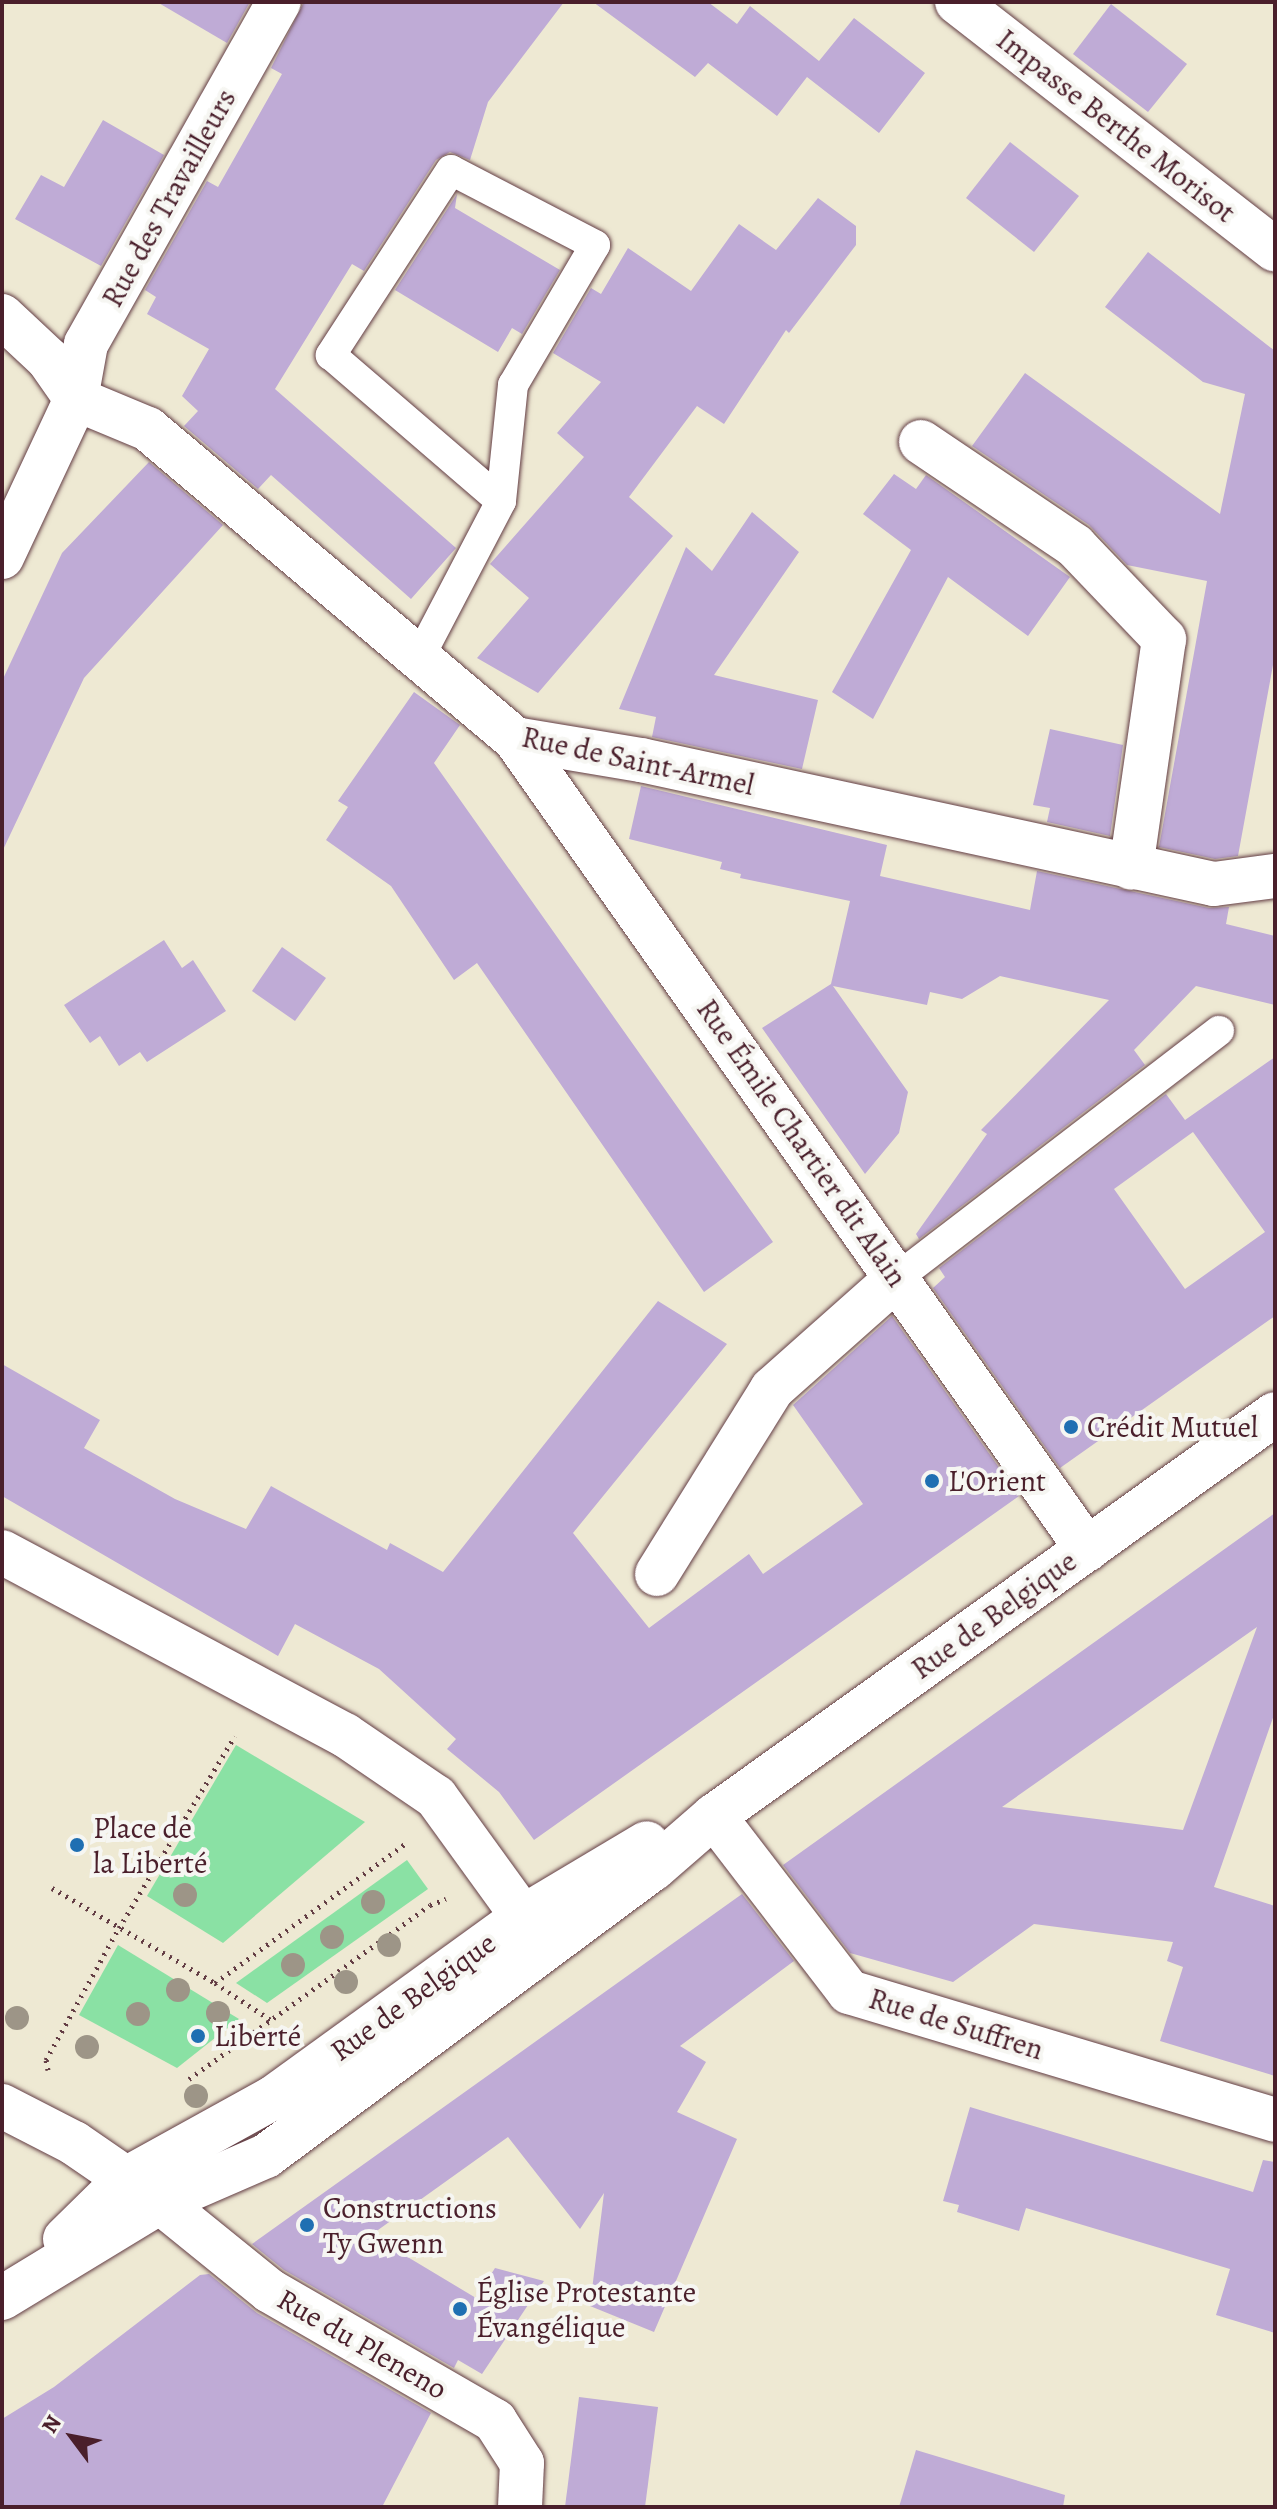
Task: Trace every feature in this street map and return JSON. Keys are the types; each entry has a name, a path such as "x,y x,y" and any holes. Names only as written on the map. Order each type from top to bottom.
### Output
{"street":[{"name":"Rue des Travailleurs","path":"2,557 76,399 86,344 279,2"},
{"name":"Impasse Berthe Morisot","path":"957,2 1275,250"},
{"path":"2,316 48,359 76,399"},
{"name":"Rue de Saint-Armel","path":"76,399 148,429 515,739 641,760 1214,884 1275,876"},
{"path":"921,442 1075,546 1164,639 1131,868"},
{"name":"Rue Émile Chartier dit Alain","path":"515,739 1087,1549"},
{"path":"657,1574 772,1389 897,1278"},
{"name":"Rue de Belgique","path":"143,2190 266,2156 653,1869 714,1816 1275,1414"},
{"path":"2,1552 345,1735 436,1797 523,1917"},
{"name":"Rue de Belgique","path":"8,2294 143,2190 523,1917 639,1847 714,1816"},
{"name":"Rue de Suffren","path":"714,1816 849,1992 1275,2120"},
{"path":"2,2106 74,2143 143,2190"},
{"name":"Rue du Pleneno","path":"143,2190 270,2291 495,2421 522,2463 520,2507"}],"lane":[{"path":"418,660 501,501 513,385 595,245 451,170 331,355 501,501"},
{"path":"897,1278 1219,1031"}],"path":[{"path":"49,2078 46,2060 119,1928 233,1735 242,1737"},
{"path":"396,1835 414,1855"},
{"path":"215,1983 406,1843"},
{"path":"186,2082 430,1905 495,1882"},
{"path":"52,1888 215,1983 271,2020"},
{"path":"438,1888 446,1899"}],"green space":[{"path":"236,1745 365,1822 223,1943 147,1896"},
{"path":"407,1860 428,1889 267,2003 236,1983"},
{"path":"118,1945 239,2019 177,2068 79,2015"}],"building":[{"path":"157,2 250,2 227,43"},
{"path":"304,2 564,2 488,102 470,160 450,152 436,160 364,271 352,264 275,389 456,548 411,599 271,475 258,489 184,426 198,411 182,396 209,349 147,314 156,297 145,290 207,181 218,187 282,74 271,68"},
{"path":"593,2 708,2 737,24 750,6 819,61 854,18 925,73 879,133 807,77 777,116 708,63 695,77"},
{"path":"1111,4 1187,64 1148,112 1073,54"},
{"path":"103,120 164,155 101,266 15,219 41,175 64,187"},
{"path":"1010,142 1079,196 1034,252 966,198"},
{"path":"457,194 455,208 560,270 522,334 512,328 498,352 395,290"},
{"path":"818,198 856,226 856,245 789,333 786,330 724,424 697,406 629,497 673,536 538,693 477,658 529,598 490,564 584,457 557,433 601,382 553,353 591,288 601,294 628,248 691,291 739,224 776,250"},
{"path":"1148,252 1275,351 1275,654 1238,856 1215,859 1159,847 1207,581 1127,565 1089,525 972,446 1025,373 1220,514 1245,394 1203,382 1105,307"},
{"path":"149,462 223,525 84,678 2,852 2,681 62,553"},
{"path":"894,474 916,489 926,475 1070,577 1028,636 948,577 873,719 832,692 911,550 863,514"},
{"path":"752,512 799,552 714,675 818,700 802,769 652,737 656,717 619,709 686,547 712,571"},
{"path":"414,692 460,725 434,763 773,1242 704,1292 477,963 454,980 391,886 326,840 348,807 338,801"},
{"path":"1050,729 1123,745 1110,836 1047,822 1050,808 1033,805"},
{"path":"641,786 887,845 880,876 1030,910 1037,871 1209,908 1229,907 1226,924 1275,936 1275,1005 1196,986 1134,1050 1145,1065 919,1239 916,1234 987,1134 981,1130 1109,1000 1000,976 962,999 930,992 927,1005 833,986 908,1092 899,1133 865,1174 762,1028 831,984 850,901 740,878 741,874 720,869 722,862 629,839"},
{"path":"164,940 182,968 193,960 226,1011 147,1062 140,1052 119,1066 100,1036 90,1043 64,1005"},
{"path":"282,947 326,978 295,1021 252,991"},
{"path":"1275,1057 1275,1316 1060,1468 933,1288 945,1277 939,1268 1166,1094 1185,1120","holes":["1193,1132 1265,1232 1185,1289 1114,1189"]},
{"path":"658,1301 727,1344 573,1533 649,1628 749,1554 763,1574 863,1504 793,1405 892,1316 1019,1496 534,1840 499,1792 447,1749 456,1739 379,1669 295,1624 278,1656 2,1496 2,1364 100,1420 84,1448 175,1499 246,1529 271,1486 387,1550 390,1543 443,1572"},
{"path":"1275,1513 1275,1712 1214,1887 1275,1906 1275,2076 1160,2041 1183,1967 1167,1961 1173,1942 1034,1924 953,1982 850,1953 783,1865","holes":["1257,1627 1183,1830 1002,1807"]},
{"path":"742,1894 794,1961 680,2046 706,2062 677,2112 737,2139 654,2332 590,2306 604,2193 580,2229 508,2137 371,2235 476,2298 495,2268 544,2281 482,2374 458,2360 454,2368 284,2270 252,2244"},
{"path":"970,2107 1253,2192 1263,2160 1275,2162 1275,2333 1216,2315 1230,2269 1026,2208 1019,2231 957,2212 959,2205 943,2201"},
{"path":"209,2274 257,2313 431,2413 382,2507 2,2507 2,2419 54,2387 200,2275"},
{"path":"579,2397 658,2407 645,2507 565,2507"},
{"path":"916,2450 1065,2495 1063,2507 899,2507"}],"place":[{"name":"Crédit Mutuel","path":"1071,1427"},
{"name":"L'Orient","path":"932,1481"},
{"name":"Place de la Liberté","path":"77,1845"},
{"name":"Liberté","path":"198,2036"},
{"name":"Constructions Ty Gwenn","path":"307,2225"},
{"name":"Église Protestante Évangélique","path":"460,2309"}]}
